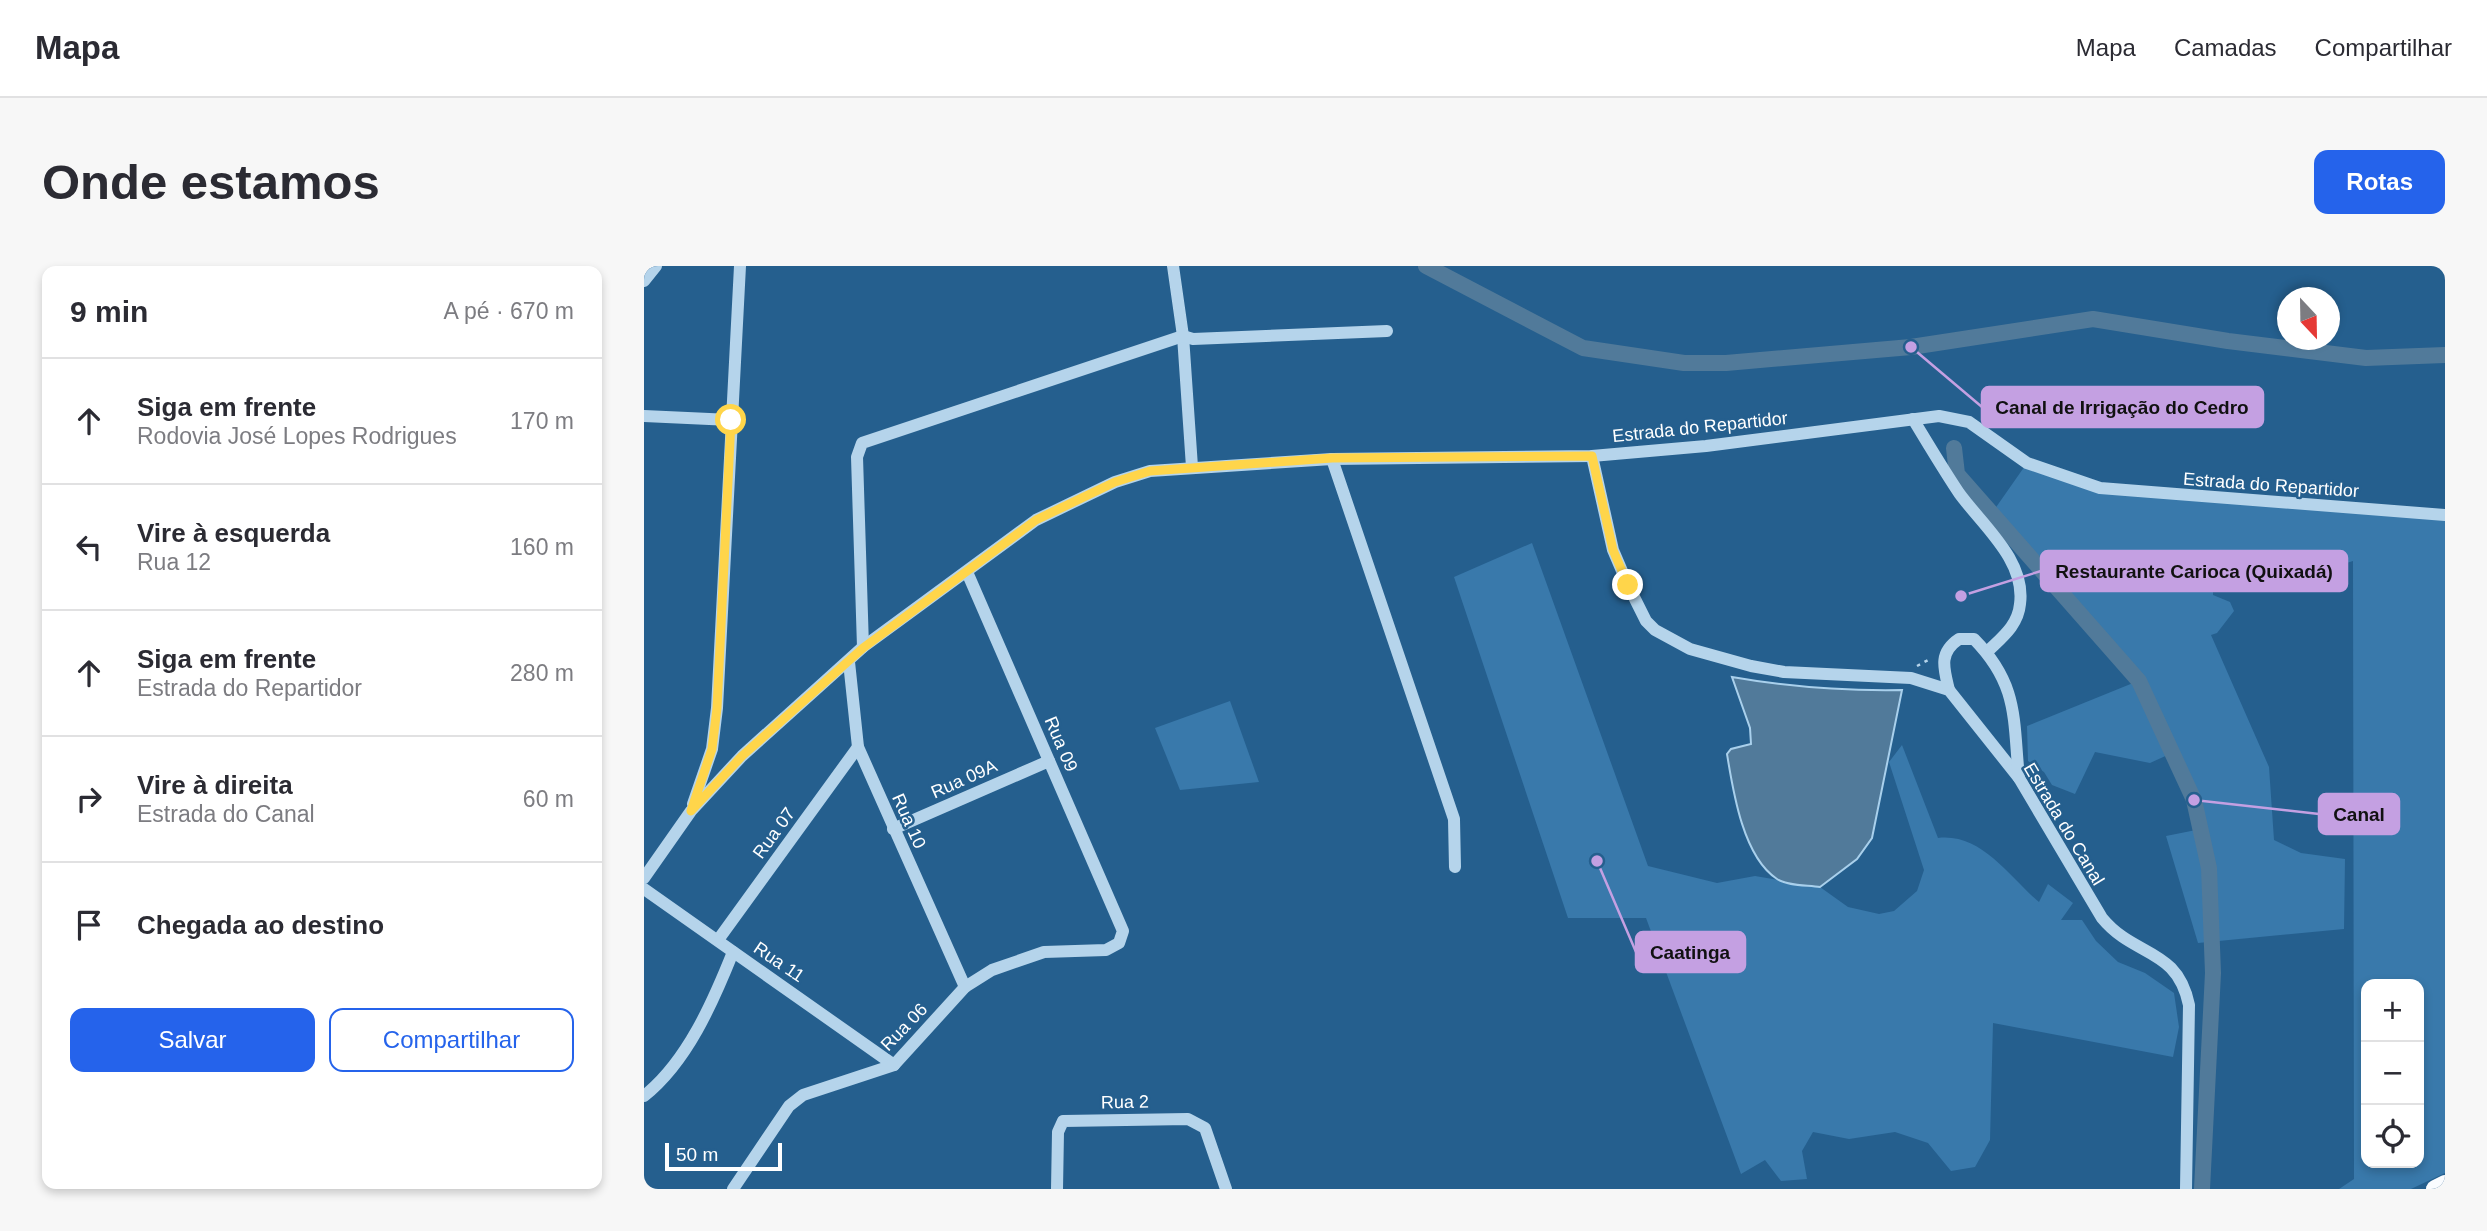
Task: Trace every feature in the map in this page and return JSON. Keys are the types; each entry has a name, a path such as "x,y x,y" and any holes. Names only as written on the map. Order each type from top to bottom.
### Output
{"main road":[{"path":"2435,1189 2445,1184"}],"street":[{"path":"644,281 656,266"},
{"path":"644,878 691,811 712,749 717,708 740,266"},
{"path":"1173,266 1183,336 1192,467"},
{"path":"863,648 857,457 862,443 1183,336 1193,339 1387,331"},
{"path":"644,416 731,420"},
{"name":"Estrada do Repartidor","path":"691,811 742,756 863,648 1036,520 1073,500 1150,471 1332,458 1592,456 1706,446 1938,416 1969,422 2027,463 2108,490 2445,515"},
{"path":"1913,419 1961,495 1997,539 2018,579 2021,603 2016,620 1987,652"},
{"path":"1592,456 1613,550 1628,585 1646,621 1672,642 1726,659 1784,672 1854,673 1911,678 1949,690 1943,662 1951,645 1968,638 1974,639 2001,671 2012,699 2019,778"},
{"path":"1332,458 1454,819 1455,867"},
{"name":"Rua 09","path":"967,572 1123,931"},
{"name":"Rua 10","path":"849,662 858,747 965,988"},
{"name":"Estrada do Canal","path":"1949,690 2019,778 2102,918 2114,933 2176,970 2185,984 2189,1005 2186,1189"},
{"name":"Rua 07","path":"718,940 858,747"},
{"name":"Rua 09A","path":"893,829 1049,761"},
{"name":"Rua 11","path":"644,889 894,1065"},
{"name":"Rua 06","path":"733,1189 777,1122 803,1095 894,1065 965,988 992,970 1044,952 1113,947 1119,943 1123,931"},
{"path":"644,1096 681,1053 714,1000 733,952"},
{"name":"Rua 2","path":"1057,1189 1058,1132 1063,1121 1188,1119 1205,1128 1226,1189"}],"shaded area":[{"path":"2027,463 2116,491 2445,515 2445,1173 2411,1189 2339,1189 2354,1179 2353,561 2290,580 2260,578 2245,573 2230,562 2213,569 2213,595 2230,602 2234,611 2217,633 2211,635 2269,767 2274,840 2301,853 2345,859 2344,929 2198,943 2166,836 2201,829 2194,800 2172,753 2150,763 2095,752 2075,794 2052,785 2044,772 2028,761 2027,726 2138,681 1992,513"},
{"path":"1532,543 1648,866 1717,883 1755,876 1820,887 1848,907 1879,914 1894,911 1917,891 1924,870 1889,762 1902,745 1938,838 1954,838 1981,849 2039,902 2048,884 2073,903 2061,920 2082,920 2096,941 2118,962 2145,973 2174,993 2179,1027 2173,1057 1993,1023 1990,1140 1975,1167 1951,1171 1928,1143 1895,1132 1849,1139 1813,1132 1802,1151 1807,1179 1781,1181 1765,1160 1741,1174 1646,918 1568,918 1454,577"},
{"path":"1732,677 1817,688 1902,690 1872,838 1857,859 1820,887 1792,884 1777,879 1765,869 1748,840 1736,804 1727,754 1731,749 1751,744 1750,728"},
{"path":"1230,701 1259,782 1180,790 1155,728"}],"waterway":[{"path":"1426,266 1583,348 1684,363 1726,363 1911,347 2093,319 2228,341 2366,358 2445,355"},
{"path":"1954,448 1957,474 2139,681 2194,800 2209,868 2213,973 2202,1189"}],"place":[{"name":"Canal de Irrigação do Cedro","path":"1911,347"},
{"name":"Restaurante Carioca (Quixadá)","path":"1961,596"},
{"name":"Canal","path":"2194,800"},
{"name":"Caatinga","path":"1597,861"}],"route":[{"path":"731,420 717,708 712,749 691,811 742,756 863,648 998,547 1036,520 1073,500 1150,471 1332,458 1592,456 1613,550 1628,585"}]}
